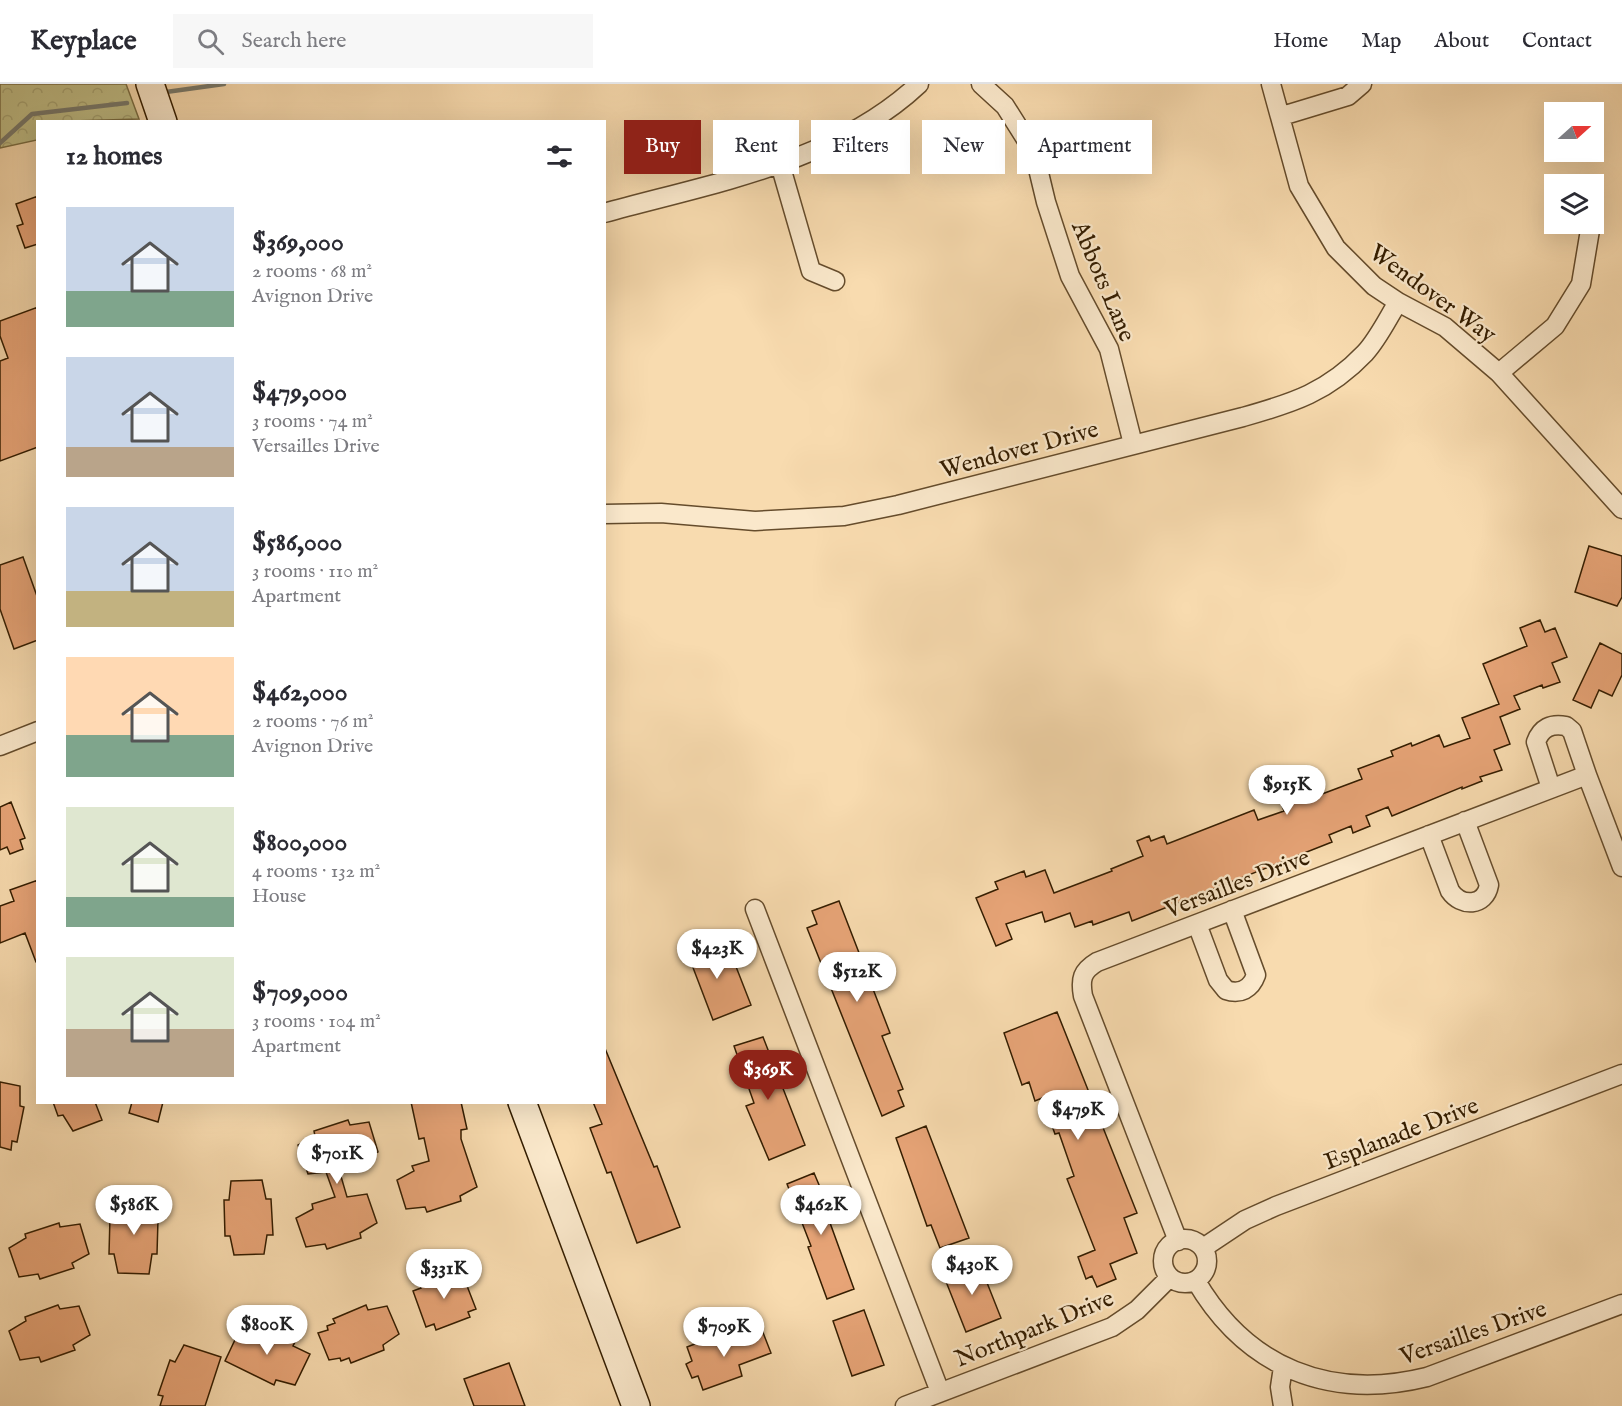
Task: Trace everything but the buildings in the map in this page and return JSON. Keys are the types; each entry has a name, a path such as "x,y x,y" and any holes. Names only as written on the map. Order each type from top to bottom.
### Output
{"main road":[{"path":"150,84 162,120"},
{"path":"523,1104 636,1406"}],"street":[{"path":"799,155 867,124 899,102 919,84"},
{"name":"Abbots Lane","path":"981,84 1005,106 1034,152 1046,202 1070,276 1109,349 1133,444"},
{"name":"Wendover Way","path":"1271,84 1282,116 1299,186 1336,248 1374,286 1398,302 1445,327 1499,373 1622,509"},
{"path":"1282,116 1348,96 1362,84"},
{"path":"606,212 744,174"},
{"path":"783,174 811,271 835,280"},
{"path":"1499,373 1555,326 1581,284 1589,234"},
{"name":"Wendover Drive","path":"606,514 661,513 755,521 844,516 898,506 1297,402 1333,382 1367,352 1398,302"},
{"path":"1551,788 1536,742 1539,734 1549,726 1566,726 1572,731 1622,867"},
{"path":"0,746 36,732"},
{"name":"Versailles Drive","path":"1178,1241 1083,996 1080,983 1088,968 1097,962 1587,775"},
{"path":"1429,835 1450,891 1456,899 1463,903 1479,901 1488,891 1489,885 1465,822"},
{"path":"755,909 940,1392"},
{"path":"1197,924 1218,980 1226,990 1241,991 1250,987 1256,975 1232,910"},
{"name":"Esplanade Drive","path":"1203,1248 1245,1220 1276,1206 1622,1074"},
{"path":"1178,1241 1194,1241 1203,1248 1206,1267 1196,1281 1183,1283 1170,1277 1165,1268 1165,1255 1171,1245 1178,1241"},
{"name":"Northpark Drive","path":"905,1406 1112,1327 1137,1310 1170,1277"},
{"name":"Versailles Drive","path":"1196,1281 1228,1325 1249,1345 1283,1366 1334,1384 1402,1384 1450,1370 1622,1304"},
{"path":"1283,1366 1280,1387 1283,1406"}],"green space":[{"path":"0,84 126,84 139,119 36,120 36,140 0,148"}],"waterway":[{"path":"166,92 224,84"},
{"path":"0,143 32,114 127,103"}]}
